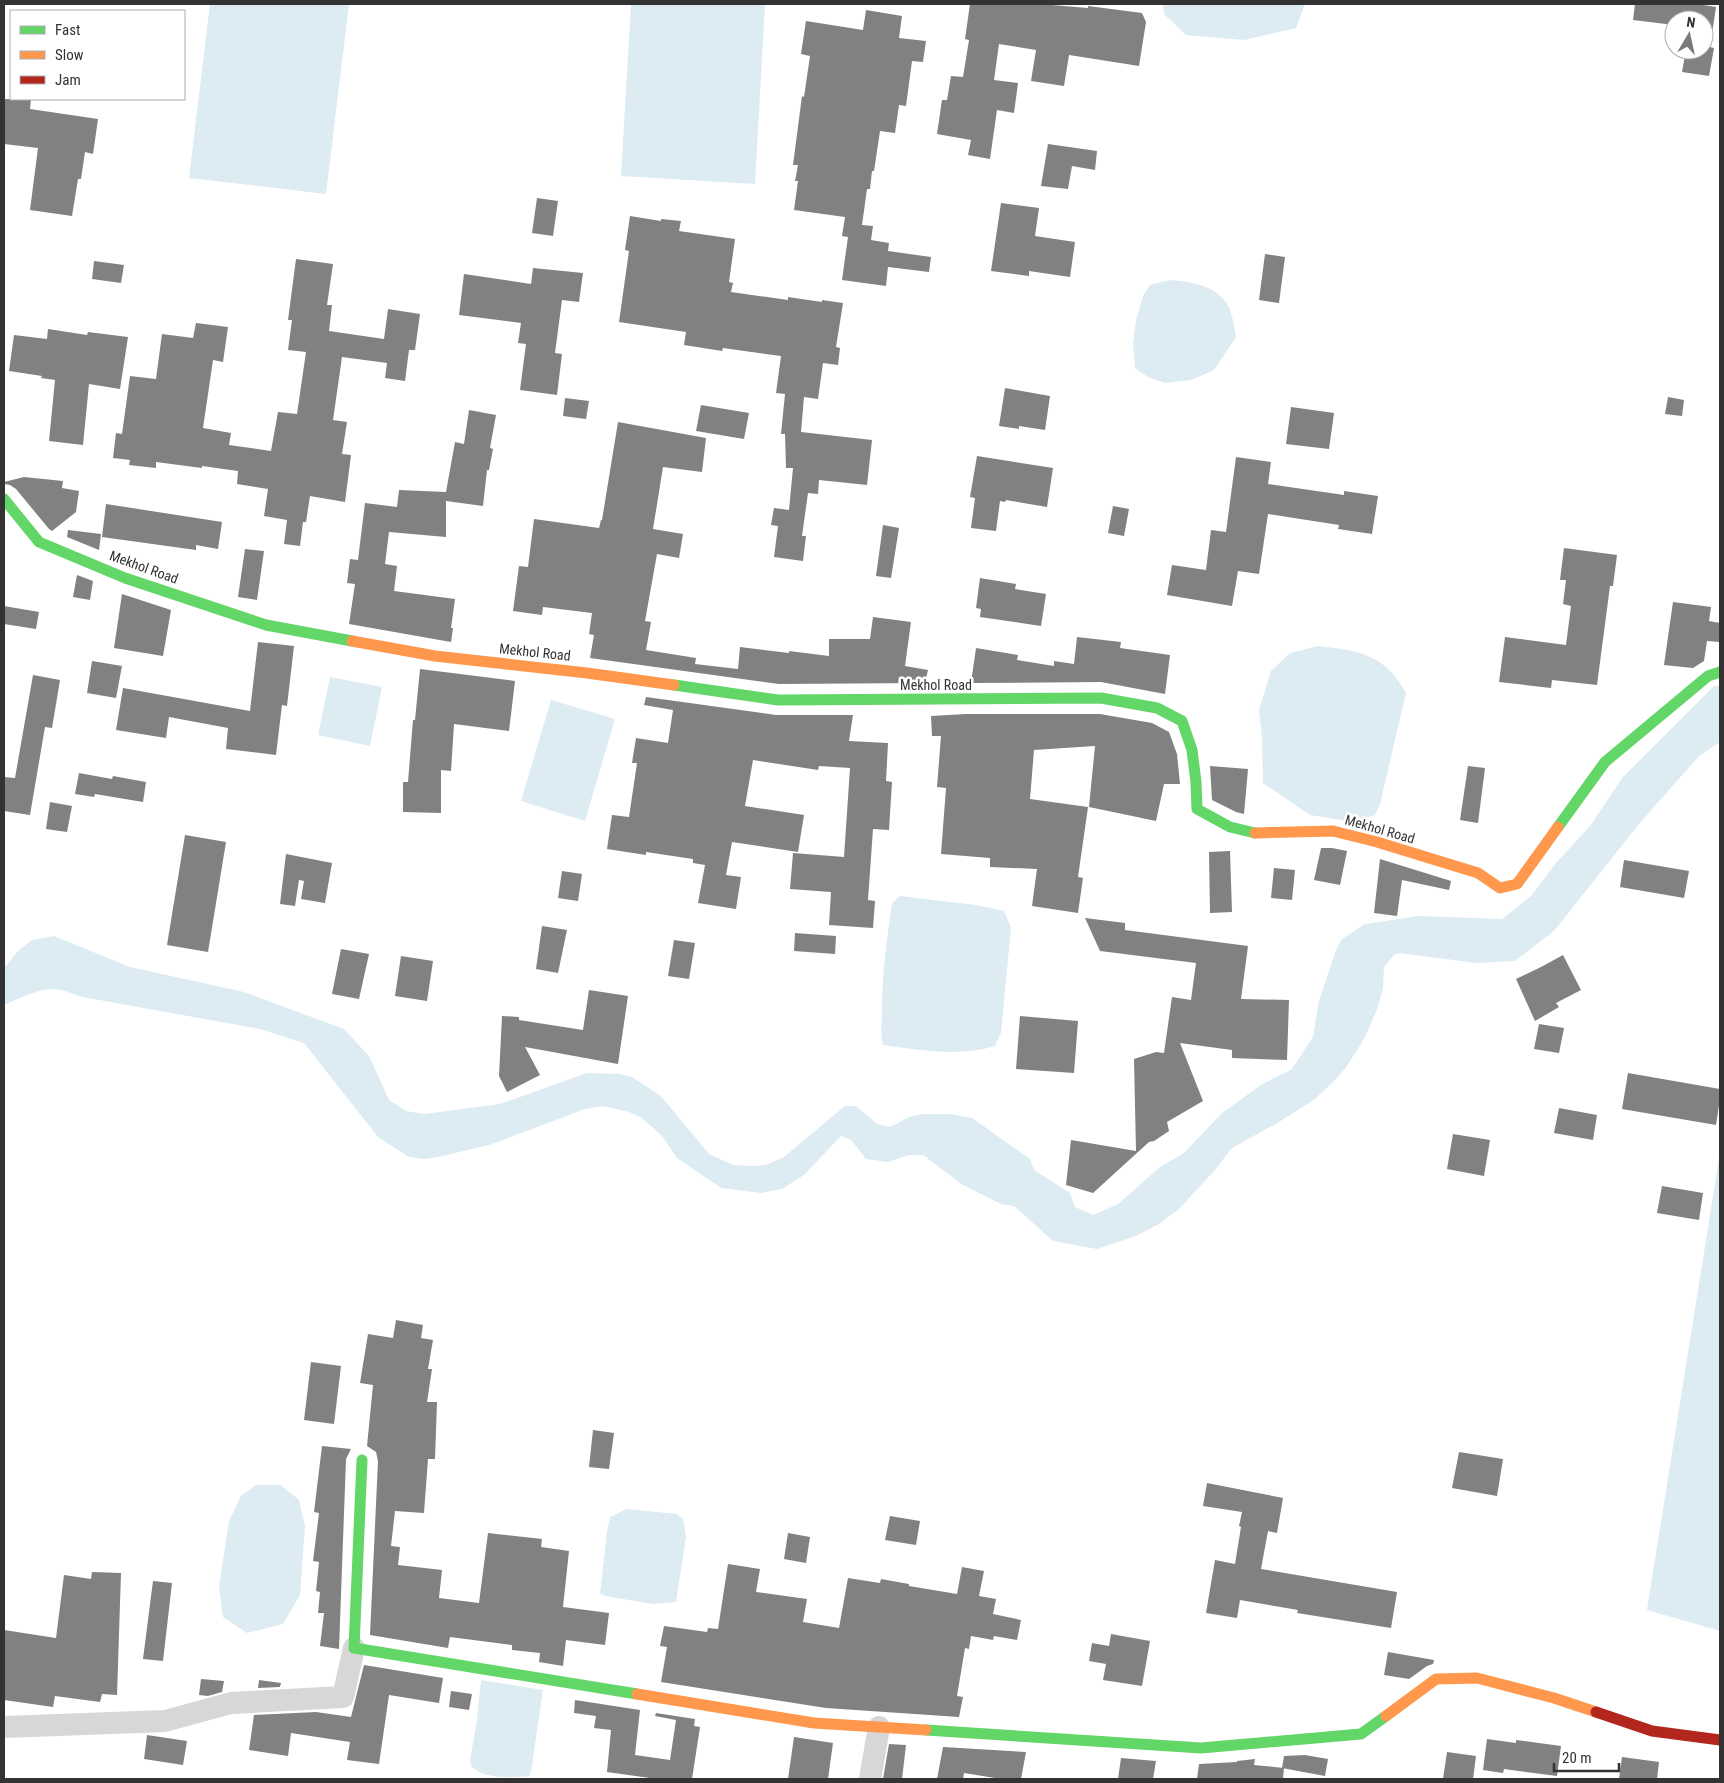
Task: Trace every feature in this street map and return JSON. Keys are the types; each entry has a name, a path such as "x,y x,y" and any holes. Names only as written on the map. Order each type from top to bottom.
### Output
{"street":[{"name":"Mekhol Road","path":"4,499 39,542 125,578 266,624 416,652 587,673 778,700 1102,698 1157,708 1182,721 1192,750 1196,782 1196,809 1230,827 1256,833 1333,831 1377,842 1478,873 1500,888 1517,884 1605,762 1708,676 1720,672"},
{"path":"4,1728 165,1721 231,1703 343,1697 354,1648 362,1460"},
{"path":"354,1648 814,1723 1202,1748 1361,1734 1436,1679 1477,1678 1554,1698 1652,1731 1720,1740"},
{"path":"870,1779 879,1727"}],"shaded area":[{"path":"210,4 349,4 326,194 189,178"},
{"path":"631,4 765,4 755,184 621,176"},
{"path":"1163,4 1305,4 1296,28 1244,40 1186,35 1164,14"},
{"path":"1170,280 1203,286 1217,293 1230,310 1236,337 1214,370 1191,380 1165,383 1148,377 1135,368 1133,344 1136,320 1143,296 1150,285"},
{"path":"1318,646 1369,656 1389,669 1406,693 1380,804 1375,815 1354,822 1310,815 1263,783 1259,710 1271,671 1290,653"},
{"path":"330,677 382,687 370,746 318,735"},
{"path":"1714,686 1720,686 1720,742 1699,756 1639,824 1554,931 1515,961 1477,963 1399,953 1394,955 1384,967 1383,988 1378,1007 1365,1037 1347,1066 1336,1079 1315,1099 1279,1122 1232,1148 1179,1209 1159,1224 1136,1236 1097,1249 1053,1241 1014,1206 1001,1204 963,1185 923,1155 909,1155 888,1162 866,1159 851,1140 841,1136 804,1175 782,1189 761,1193 721,1188 677,1158 662,1136 642,1118 629,1112 603,1106 585,1109 489,1145 438,1157 424,1159 409,1157 378,1137 304,1043 260,1029 83,997 53,989 39,991 4,1005 4,968 19,950 32,940 54,936 130,967 244,992 344,1029 369,1056 389,1100 406,1111 424,1114 500,1104 587,1073 619,1074 632,1077 661,1096 709,1154 733,1165 752,1166 766,1165 784,1157 845,1106 856,1106 877,1124 890,1127 909,1117 922,1114 950,1114 972,1118 1030,1159 1034,1170 1070,1193 1075,1207 1093,1215 1118,1204 1160,1167 1184,1153 1222,1113 1261,1085 1292,1069 1313,1037 1319,1001 1336,950 1342,939 1365,924 1419,916 1502,919 1531,896 1556,863 1590,826 1623,777"},
{"path":"551,700 615,719 585,821 521,801"},
{"path":"900,896 976,905 1004,911 1011,927 1001,1033 995,1046 953,1052 883,1045 881,1032 882,997 887,943 892,903"},
{"path":"1720,1152 1720,1631 1647,1610"},
{"path":"256,1485 281,1485 299,1500 305,1526 300,1595 283,1624 247,1633 223,1617 219,1587 229,1521 241,1496"},
{"path":"627,1509 677,1514 683,1519 686,1537 676,1602 653,1604 600,1594 610,1517"},
{"path":"481,1680 543,1690 529,1776 506,1777 490,1775 471,1766 470,1760"}],"building":[{"path":"970,4 1040,4 1088,8 1088,6 1142,13 1146,22 1139,66 1069,55 1064,86 1031,81 1036,50 999,44 994,80 1018,83 1014,113 997,110 990,159 968,155 971,140 937,134 942,100 947,100 951,76 963,77 969,40 965,39"},
{"path":"1635,4 1697,4 1716,7 1714,20 1714,10 1664,10 1664,24 1633,20"},
{"path":"866,10 902,16 899,38 926,41 923,62 912,61 906,106 899,105 895,133 880,131 870,189 867,189 862,225 873,226 871,240 889,243 888,251 931,257 929,272 888,267 886,286 842,280 848,237 842,236 845,217 794,210 798,181 795,181 798,165 793,165 802,96 804,97 810,56 801,54 806,21 863,30"},
{"path":"1684,60 1712,60 1709,76 1682,72"},
{"path":"4,99 31,100 30,109 98,119 93,154 85,152 72,216 30,210 38,148 4,144"},
{"path":"1048,144 1097,151 1095,170 1072,166 1068,189 1041,186"},
{"path":"537,198 558,201 553,236 532,233"},
{"path":"1001,203 1039,208 1035,236 1075,242 1070,277 1029,271 1029,276 991,271"},
{"path":"630,216 661,221 661,219 681,221 679,231 735,239 729,282 733,283 731,292 788,300 788,297 843,303 836,347 840,348 838,365 823,363 818,399 804,397 801,432 872,440 867,485 819,480 818,494 808,493 802,536 806,536 803,561 774,557 778,526 771,525 774,508 789,510 793,468 786,468 785,434 781,434 785,394 776,393 781,356 723,348 722,351 684,345 686,332 619,322 629,251 625,250"},
{"path":"1265,254 1285,257 1279,303 1259,300"},
{"path":"296,259 333,264 327,305 332,305 329,331 384,339 388,309 420,314 415,350 409,350 405,381 385,378 387,363 342,357 333,420 347,422 342,454 351,455 345,502 310,496 306,522 303,522 300,546 284,544 287,520 264,516 268,489 237,484 238,471 156,462 156,468 129,465 130,460 113,458 116,433 122,434 130,376 156,379 162,334 193,338 196,323 228,327 223,362 213,360 203,428 231,433 229,445 271,451 278,412 297,414 306,352 288,350 292,320 288,320"},
{"path":"94,261 124,265 121,283 92,279"},
{"path":"533,268 583,273 579,302 562,300 555,353 562,354 557,395 520,390 526,344 518,343 521,323 459,315 464,274 531,284"},
{"path":"48,329 87,335 88,332 128,337 120,389 89,384 83,445 49,441 55,380 9,371 14,335 47,339"},
{"path":"1005,388 1050,396 1045,430 1019,426 1019,429 999,426"},
{"path":"1668,397 1684,400 1682,416 1665,414"},
{"path":"565,398 589,401 586,419 563,416"},
{"path":"701,405 749,413 744,439 696,431"},
{"path":"1291,407 1334,413 1329,449 1286,444"},
{"path":"469,410 496,415 490,448 493,449 489,470 487,470 483,506 446,501 446,537 389,532 385,564 397,566 394,591 455,599 451,642 349,624 355,584 347,583 350,559 358,560 365,503 397,507 399,490 446,492 455,442 464,444"},
{"path":"618,422 706,438 702,472 663,467 653,529 683,534 679,558 657,554 645,621 651,622 646,650 696,658 695,664 738,669 740,647 829,656 829,639 870,639 873,617 911,622 905,666 928,670 925,683 779,684 590,658 594,635 589,634 592,613 543,607 542,615 513,611 519,566 528,567 534,519 599,528 602,520"},
{"path":"977,456 1053,468 1047,507 1006,500 1005,502 1000,501 996,531 971,528 975,498 970,497"},
{"path":"1236,457 1271,462 1268,484 1344,495 1344,491 1378,496 1372,534 1338,529 1339,525 1268,514 1259,574 1238,571 1232,606 1167,595 1172,565 1206,570 1211,530 1226,532"},
{"path":"24,477 63,481 62,488 79,491 76,512 52,531 49,529 16,489 4,484 4,482"},
{"path":"106,504 222,522 218,549 196,545 196,550 102,537"},
{"path":"1113,506 1129,509 1124,536 1108,533"},
{"path":"883,525 899,528 891,578 876,576"},
{"path":"68,530 101,534 99,550 67,537"},
{"path":"1564,548 1617,555 1613,586 1610,586 1597,685 1552,680 1551,688 1499,682 1505,637 1566,645 1571,606 1563,604 1566,580 1560,580"},
{"path":"245,549 264,551 257,600 238,597"},
{"path":"77,575 93,581 90,600 73,597"},
{"path":"980,578 1016,584 1015,589 1046,594 1041,626 980,617 981,609 976,608"},
{"path":"122,594 171,610 163,656 114,648"},
{"path":"1673,602 1711,607 1709,621 1720,623 1720,642 1707,641 1704,661 1693,668 1664,665"},
{"path":"4,606 39,612 36,629 4,624"},
{"path":"1077,637 1121,642 1120,648 1170,655 1165,694 1101,682 971,683 976,648 1018,655 1017,660 1054,666 1054,661 1074,664"},
{"path":"258,642 294,646 287,706 282,705 276,755 226,749 228,728 169,717 166,738 116,730 123,688 250,711"},
{"path":"92,661 122,666 116,698 87,693"},
{"path":"420,669 515,681 509,731 454,724 451,771 441,770 441,813 403,812 403,782 408,782 413,720 415,720"},
{"path":"33,675 60,680 52,728 45,727 30,815 4,811 4,777 15,778"},
{"path":"646,697 776,715 853,715 849,741 888,743 886,781 892,782 889,830 873,829 868,900 875,901 873,928 829,925 831,892 790,889 793,853 844,857 850,768 819,766 818,770 753,760 745,806 804,815 798,852 732,842 726,875 741,877 736,909 698,903 705,865 693,863 693,859 646,852 646,855 607,849 612,815 629,817 637,763 632,763 636,738 668,743 673,710 644,705"},
{"path":"966,714 1100,714 1152,723 1169,732 1177,754 1180,784 1164,784 1156,821 1089,807 1095,746 1034,750 1030,799 1088,807 1078,877 1083,878 1078,913 1032,906 1037,869 990,867 990,858 941,854 946,788 937,787 941,736 932,736 931,716"},
{"path":"1210,766 1248,769 1244,814 1212,800"},
{"path":"1468,766 1485,768 1478,823 1460,820"},
{"path":"79,773 112,779 113,776 146,782 143,802 95,794 94,797 75,794"},
{"path":"50,802 72,806 67,832 46,829"},
{"path":"185,835 226,842 208,952 167,945"},
{"path":"1321,848 1347,851 1340,885 1314,880"},
{"path":"1230,851 1232,912 1210,913 1209,852"},
{"path":"286,854 332,863 325,903 301,899 304,881 299,880 295,906 280,904"},
{"path":"1380,859 1451,881 1449,890 1402,880 1397,916 1374,913"},
{"path":"1624,860 1689,871 1684,898 1620,887"},
{"path":"1274,868 1295,870 1292,900 1271,898"},
{"path":"562,871 582,874 578,901 558,898"},
{"path":"1085,918 1125,923 1125,930 1248,946 1241,999 1289,1000 1287,1060 1232,1058 1232,1050 1180,1043 1203,1101 1167,1122 1169,1131 1154,1141 1149,1142 1093,1193 1066,1185 1071,1140 1136,1151 1134,1059 1156,1052 1164,1053 1172,997 1191,1000 1196,963 1100,951"},
{"path":"542,926 567,930 558,973 536,969"},
{"path":"795,933 836,936 835,954 794,951"},
{"path":"674,940 695,943 689,979 668,976"},
{"path":"341,949 369,954 359,999 332,994"},
{"path":"1563,955 1581,990 1556,1003 1559,1007 1535,1021 1516,979"},
{"path":"401,956 433,961 427,1001 395,996"},
{"path":"589,990 628,996 618,1064 525,1047 540,1075 507,1092 499,1076 502,1016 519,1017 519,1020 583,1030"},
{"path":"1020,1016 1078,1021 1074,1073 1016,1069"},
{"path":"1539,1024 1564,1028 1559,1053 1534,1049"},
{"path":"1628,1073 1720,1089 1716,1125 1622,1109"},
{"path":"1559,1108 1597,1115 1593,1140 1554,1133"},
{"path":"1453,1134 1490,1140 1484,1176 1447,1169"},
{"path":"1662,1186 1703,1193 1699,1220 1657,1213"},
{"path":"396,1320 423,1325 421,1338 433,1340 428,1369 432,1369 427,1402 437,1402 435,1459 428,1459 424,1513 395,1511 391,1546 400,1547 398,1565 442,1570 439,1598 479,1603 488,1533 542,1539 541,1547 569,1551 563,1607 609,1613 605,1645 566,1640 563,1666 539,1662 540,1653 512,1650 512,1645 450,1637 448,1648 370,1635 378,1461 376,1452 367,1446 373,1385 360,1383 368,1334 393,1338"},
{"path":"311,1362 341,1366 334,1424 304,1420"},
{"path":"593,1430 614,1433 609,1469 589,1467"},
{"path":"322,1446 351,1449 346,1459 339,1649 320,1646 324,1613 318,1613 320,1592 316,1591 319,1562 313,1561 319,1513 314,1512"},
{"path":"1459,1452 1503,1459 1497,1496 1452,1488"},
{"path":"1207,1483 1283,1498 1277,1533 1268,1531 1261,1569 1397,1592 1391,1628 1297,1613 1298,1610 1240,1600 1237,1618 1206,1613 1215,1560 1235,1564 1242,1512 1203,1506"},
{"path":"890,1516 920,1521 916,1545 885,1540"},
{"path":"788,1533 810,1537 806,1563 784,1559"},
{"path":"728,1564 760,1569 756,1592 807,1599 803,1622 839,1628 848,1578 880,1583 881,1579 957,1594 962,1567 984,1571 979,1596 996,1599 993,1614 1021,1620 1017,1640 994,1636 993,1640 971,1636 969,1649 965,1648 957,1696 963,1697 959,1717 826,1708 661,1682 667,1647 660,1646 664,1626 707,1632 708,1628 718,1629"},
{"path":"92,1572 121,1573 117,1695 102,1694 100,1702 55,1696 53,1707 4,1700 4,1630 56,1638 64,1575 91,1579"},
{"path":"153,1581 172,1583 163,1661 143,1659"},
{"path":"1111,1634 1150,1641 1142,1686 1103,1680 1106,1664 1089,1661 1092,1643 1109,1646"},
{"path":"1388,1652 1434,1660 1433,1664 1409,1679 1384,1675"},
{"path":"364,1665 443,1678 439,1703 389,1695 379,1764 347,1760 350,1742 291,1733 288,1756 249,1750 254,1715 316,1712 351,1717"},
{"path":"201,1679 224,1681 222,1692 208,1696 199,1695"},
{"path":"259,1680 281,1683 280,1687 258,1688"},
{"path":"451,1691 472,1694 469,1710 449,1707"},
{"path":"575,1700 640,1710 635,1755 670,1760 676,1720 655,1716 656,1713 695,1719 694,1726 700,1727 692,1779 657,1779 607,1772 611,1730 594,1728 596,1716 574,1713"},
{"path":"147,1735 187,1741 183,1765 144,1759"},
{"path":"794,1737 833,1743 828,1779 788,1779"},
{"path":"1487,1739 1516,1743 1516,1740 1561,1746 1557,1776 1504,1769 1503,1773 1483,1770"},
{"path":"889,1744 906,1745 902,1779 883,1779"},
{"path":"943,1747 1026,1752 1021,1779 1001,1779 964,1773 963,1779 937,1779"},
{"path":"1447,1752 1476,1756 1473,1779 1443,1779"},
{"path":"1305,1755 1328,1759 1325,1776 1282,1768 1284,1756"},
{"path":"1622,1757 1659,1762 1657,1779 1619,1779"},
{"path":"1121,1758 1156,1761 1153,1779 1118,1779"},
{"path":"1255,1759 1254,1765 1284,1768 1283,1779 1197,1779 1199,1764"}],"traffic: fast":[{"path":"4,499 39,542 125,578 266,625 352,641"},
{"path":"1558,827 1605,762 1708,676 1720,672"},
{"path":"674,685 778,700 1101,698 1157,708 1182,721 1192,750 1197,809 1230,827 1255,833"},
{"path":"362,1460 354,1648 637,1694"},
{"path":"926,1730 1201,1748 1361,1734 1386,1716"}],"traffic: slow":[{"path":"352,641 435,656 674,685"},
{"path":"1255,833 1333,831 1377,842 1478,873 1500,888 1517,884 1558,827"},
{"path":"1386,1716 1436,1679 1477,1678 1554,1698 1596,1712"},
{"path":"637,1694 814,1723 926,1730"}],"traffic: jam":[{"path":"1596,1712 1652,1731 1720,1740"}]}
